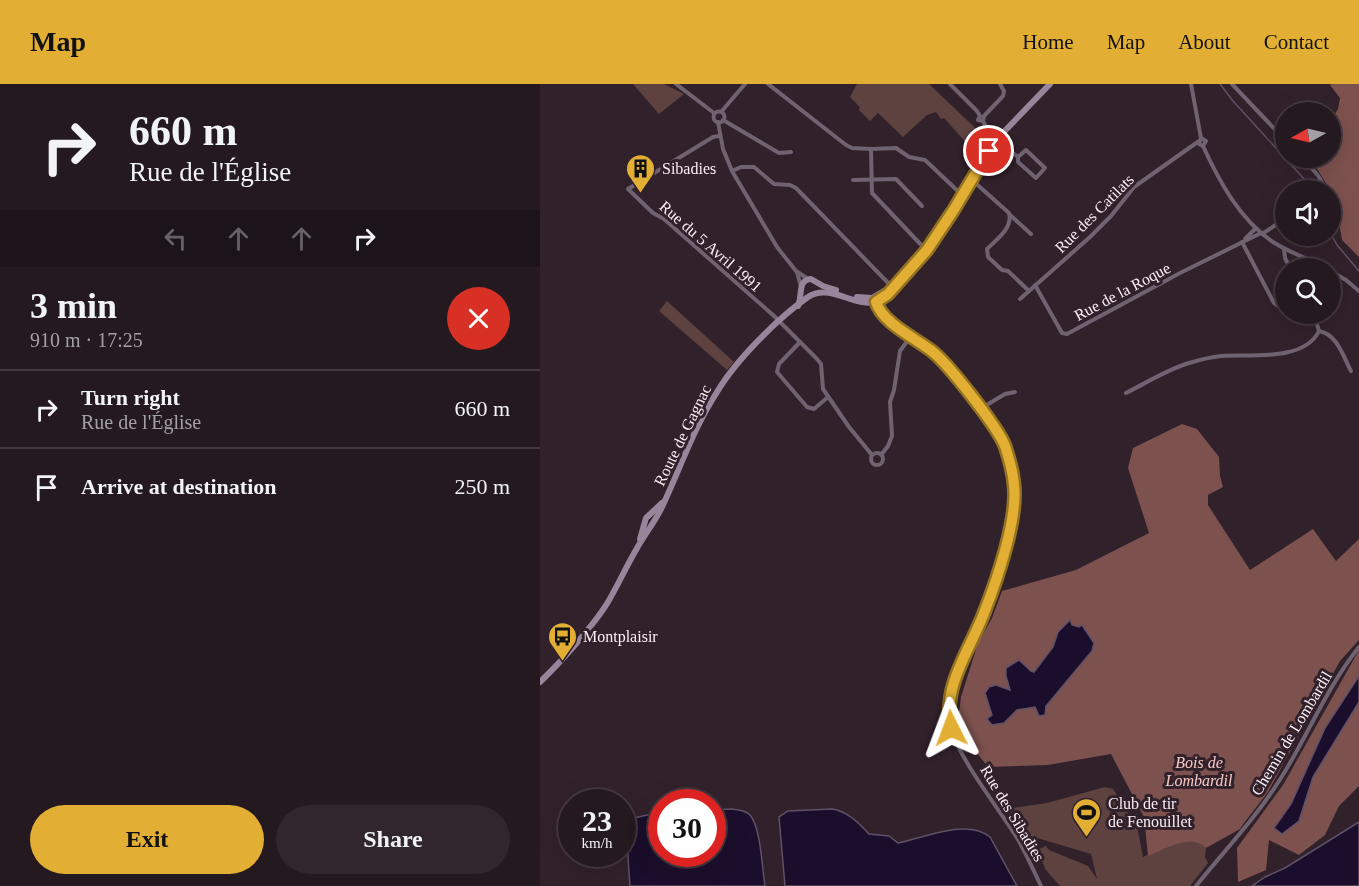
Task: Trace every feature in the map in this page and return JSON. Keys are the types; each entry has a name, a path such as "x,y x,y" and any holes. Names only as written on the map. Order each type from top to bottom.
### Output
{"main road":[{"path":"873,301 905,274 927,250 997,139 1050,84"},
{"path":"798,306 803,281 808,279 823,286 873,301"},
{"path":"813,294 818,287 816,282"},
{"path":"801,289 805,295 828,292 873,301"},
{"name":"Route de Gagnac","path":"540,682 609,601 638,545 661,509 717,390 759,341 813,294"}],"street":[{"path":"676,84 714,113 721,112 745,84"},
{"path":"768,84 846,145 852,148 896,148 909,157 925,160 962,195"},
{"path":"950,84 977,111 980,116 978,120 983,121 987,129 1036,178 1045,168 1026,150 1018,158"},
{"path":"983,121 984,116 1003,96 1004,91 1000,84"},
{"path":"1191,84 1201,143 1220,181 1256,228 1284,249 1303,258"},
{"path":"1232,84 1275,129"},
{"path":"729,104 722,120 719,136 732,171 777,247 796,271 808,279"},
{"path":"721,112 722,120"},
{"path":"714,113 714,119 722,120 779,153 791,152"},
{"name":"Rue du 5 Avril 1991","path":"719,136 713,137 628,189 800,342 821,364 821,383 828,397"},
{"name":"Rue des Catilats","path":"1020,299 1097,230 1134,187 1188,149 1201,143"},
{"path":"871,149 872,193 875,199 927,250"},
{"path":"732,171 741,167 754,167 774,184 790,185 796,188 891,286"},
{"path":"1310,168 1321,180"},
{"path":"853,180 896,179 922,206"},
{"path":"971,179 1031,234"},
{"path":"1009,213 1009,224 986,253 994,264 1008,271 1029,291"},
{"path":"1267,238 1274,226"},
{"name":"Rue de la Roque","path":"1035,285 1062,333 1067,334 1274,226"},
{"name":"Rue de la Roque","path":"1242,242 1256,228"},
{"path":"1242,242 1275,304"},
{"path":"1284,249 1285,258"},
{"path":"796,271 801,289"},
{"path":"1341,277 1359,291"},
{"name":"Rue des Sibadies","path":"873,301 873,308 938,356 999,434 1005,446 1014,484 1011,527 984,613 954,681 950,697 949,719 959,745 1018,841 1041,886"},
{"path":"1126,393 1186,363 1218,356 1283,353 1299,350 1316,339 1319,331 1317,324"},
{"path":"1319,331 1326,332 1334,338 1351,371"},
{"path":"881,455 892,436 890,402 900,351 911,336"},
{"path":"800,342 779,364 777,372 807,407 814,409 828,397 872,455 872,463 877,465 883,460 881,455"},
{"path":"980,409 1005,394 1015,392"},
{"path":"872,455 875,453 881,455"},
{"name":"Chemin de Lombardil","path":"1196,886 1247,826 1280,781 1345,665 1359,647"}],"shaded area":[{"path":"633,84 664,84 684,94 659,114"},
{"path":"857,84 929,84 991,143 979,157 936,112 927,115 903,137 878,113 870,121 859,110 860,107 850,97"},
{"path":"667,301 734,362 727,370 659,311"},
{"path":"1070,620 1072,625 1079,627 1082,625 1094,643 1092,651 1046,706 1045,715 1039,716 1035,707 1017,710 1004,723 992,725 987,719 992,715 985,693 989,687 996,685 1010,690 1006,668 1019,660 1034,672 1053,647 1058,632"},
{"path":"1359,676 1359,702 1313,777 1299,821 1282,834 1274,828 1291,804 1325,728"},
{"name":"Club de tir de Fenouillet","path":"1105,787 1113,789 1137,826 1143,857 1183,842 1192,842 1206,848 1205,857 1208,863 1190,886 1060,886 1046,870 1037,850 1046,846 1049,850 1088,866 1097,879 1091,854 1024,834 1005,809 1047,803"},
{"path":"726,809 742,810 754,821 759,838 765,886 630,886 628,867 636,867 636,818 648,815 648,867 726,867"},
{"path":"832,809 848,815 869,834 889,836 898,843 958,829 981,832 990,837 1017,886 785,886 779,817 788,811"},
{"path":"1359,822 1359,886 1252,886 1285,868"}],"green space":[{"path":"1359,84 1359,257 1342,240 1341,180 1324,180 1317,168 1341,168 1341,102 1330,85"},
{"name":"Bois de Lombardil","path":"1182,424 1197,429 1219,457 1223,487 1208,495 1208,505 1250,570 1313,529 1336,561 1359,539 1359,640 1340,661 1268,792 1240,829 1206,848 1192,842 1185,842 1148,856 1144,817 1111,754 1048,765 988,767 972,747 958,719 961,697 978,643 992,618 1002,591 1076,570 1149,533 1128,468 1133,448"},
{"path":"1359,650 1359,786 1339,806 1325,835 1299,855 1269,840 1266,870 1238,882 1237,848 1283,785"}],"waterway":[{"path":"1220,84 1305,180"},
{"path":"1338,246 1359,271"}],"place":[{"name":"Sibadies","path":"641,194"},
{"name":"Montplaisir","path":"562,662"},
{"name":"Club de tir de Fenouillet","path":"1087,838"}],"route":[{"path":"951,728 949,708 954,681 984,613 1011,527 1015,498 1014,484 1005,446 999,434 938,356 882,315 876,302 888,294 927,250 989,151"}]}
